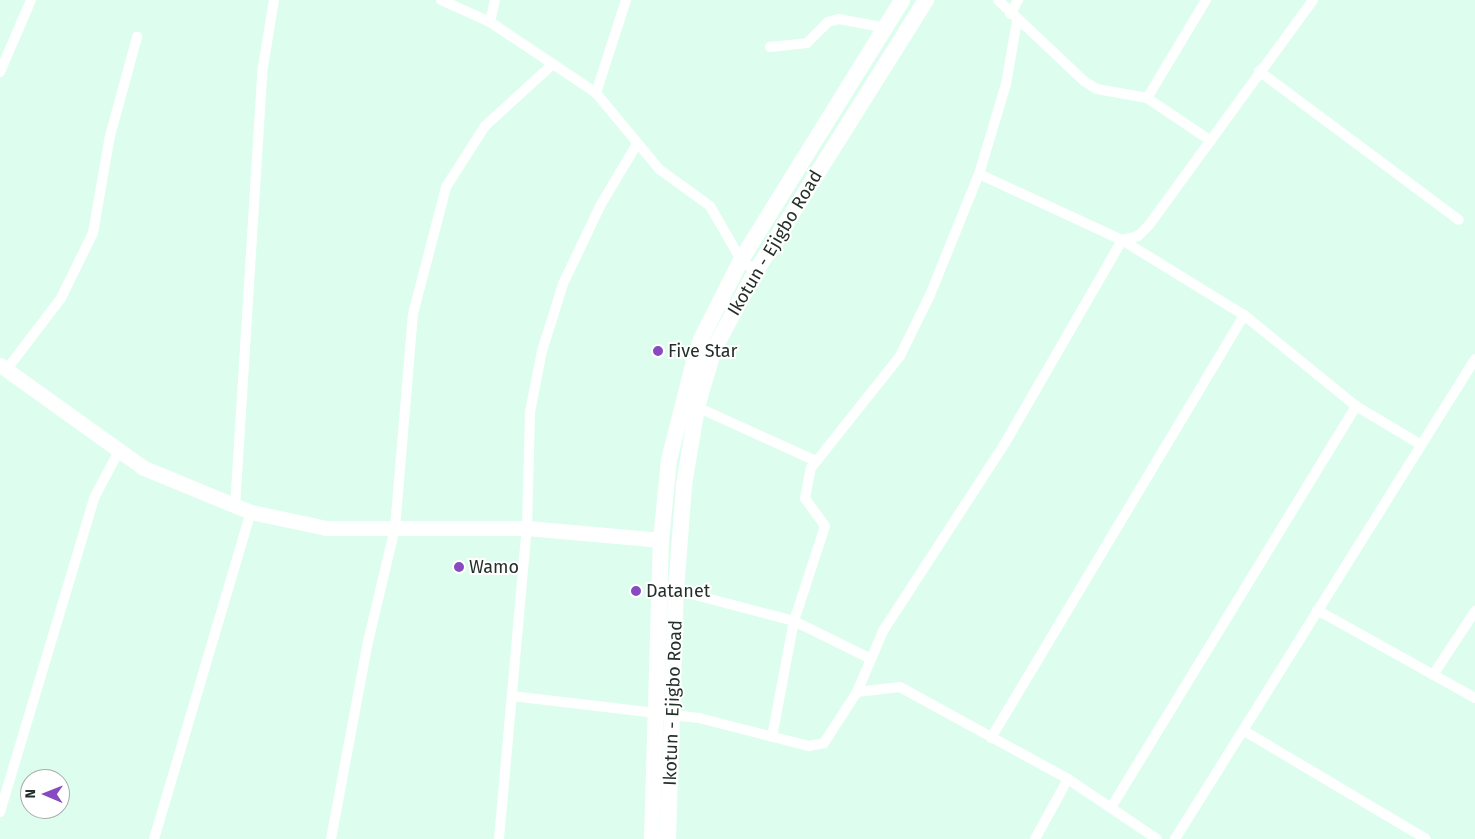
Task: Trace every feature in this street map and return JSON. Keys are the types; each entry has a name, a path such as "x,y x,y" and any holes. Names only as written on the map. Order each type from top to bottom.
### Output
{"main road":[{"name":"Ikotun - Ejigbo Road","path":"652,839 653,715 661,540 677,423 702,339 741,260 902,0"},
{"name":"Ikotun - Ejigbo Road","path":"668,839 676,590 684,485 697,407 724,326 756,271 926,0"}],"street":[{"path":"0,72 31,0"},
{"path":"235,507 262,73 274,0"},
{"path":"441,0 490,22 596,92 659,169 710,206 741,260 756,271"},
{"path":"490,22 494,0"},
{"path":"596,92 626,0"},
{"path":"998,0 1014,18 1084,81 1097,89 1147,98 1211,141"},
{"path":"772,737 794,621 825,526 804,498 816,461 900,356 979,174 1006,84 1018,0"},
{"path":"1147,98 1206,0"},
{"path":"512,696 653,715 673,715 808,746 824,743 857,692 883,631 1005,443 1122,240 1138,236 1149,225 1211,141 1259,71 1314,0"},
{"path":"770,47 807,44 828,22 838,19 853,18 886,28"},
{"path":"137,36 110,136 93,233 61,298 4,367 119,451 160,475 251,512 326,528 527,528 661,540"},
{"path":"331,839 368,642 395,528 413,314 446,187 485,126 553,64"},
{"path":"1259,71 1459,220"},
{"path":"499,839 527,528 530,412 542,351 581,243 637,144"},
{"path":"979,174 1122,240 1244,316 1356,406 1418,443"},
{"path":"991,738 1244,316"},
{"path":"1175,839 1246,732 1418,443 1475,359"},
{"path":"1112,806 1356,406"},
{"path":"697,407 816,461"},
{"path":"0,812 94,498 119,451"},
{"path":"154,839 251,512"},
{"path":"676,590 794,621 871,659"},
{"path":"1317,610 1475,698"},
{"path":"1433,675 1475,611"},
{"path":"857,692 900,687 1068,779 1112,806 1157,839"},
{"path":"1246,732 1426,839"},
{"path":"1035,839 1068,779"}],"place":[{"name":"Five Star","path":"658,351"},
{"name":"Wamo","path":"459,567"},
{"name":"Datanet","path":"636,591"}]}
